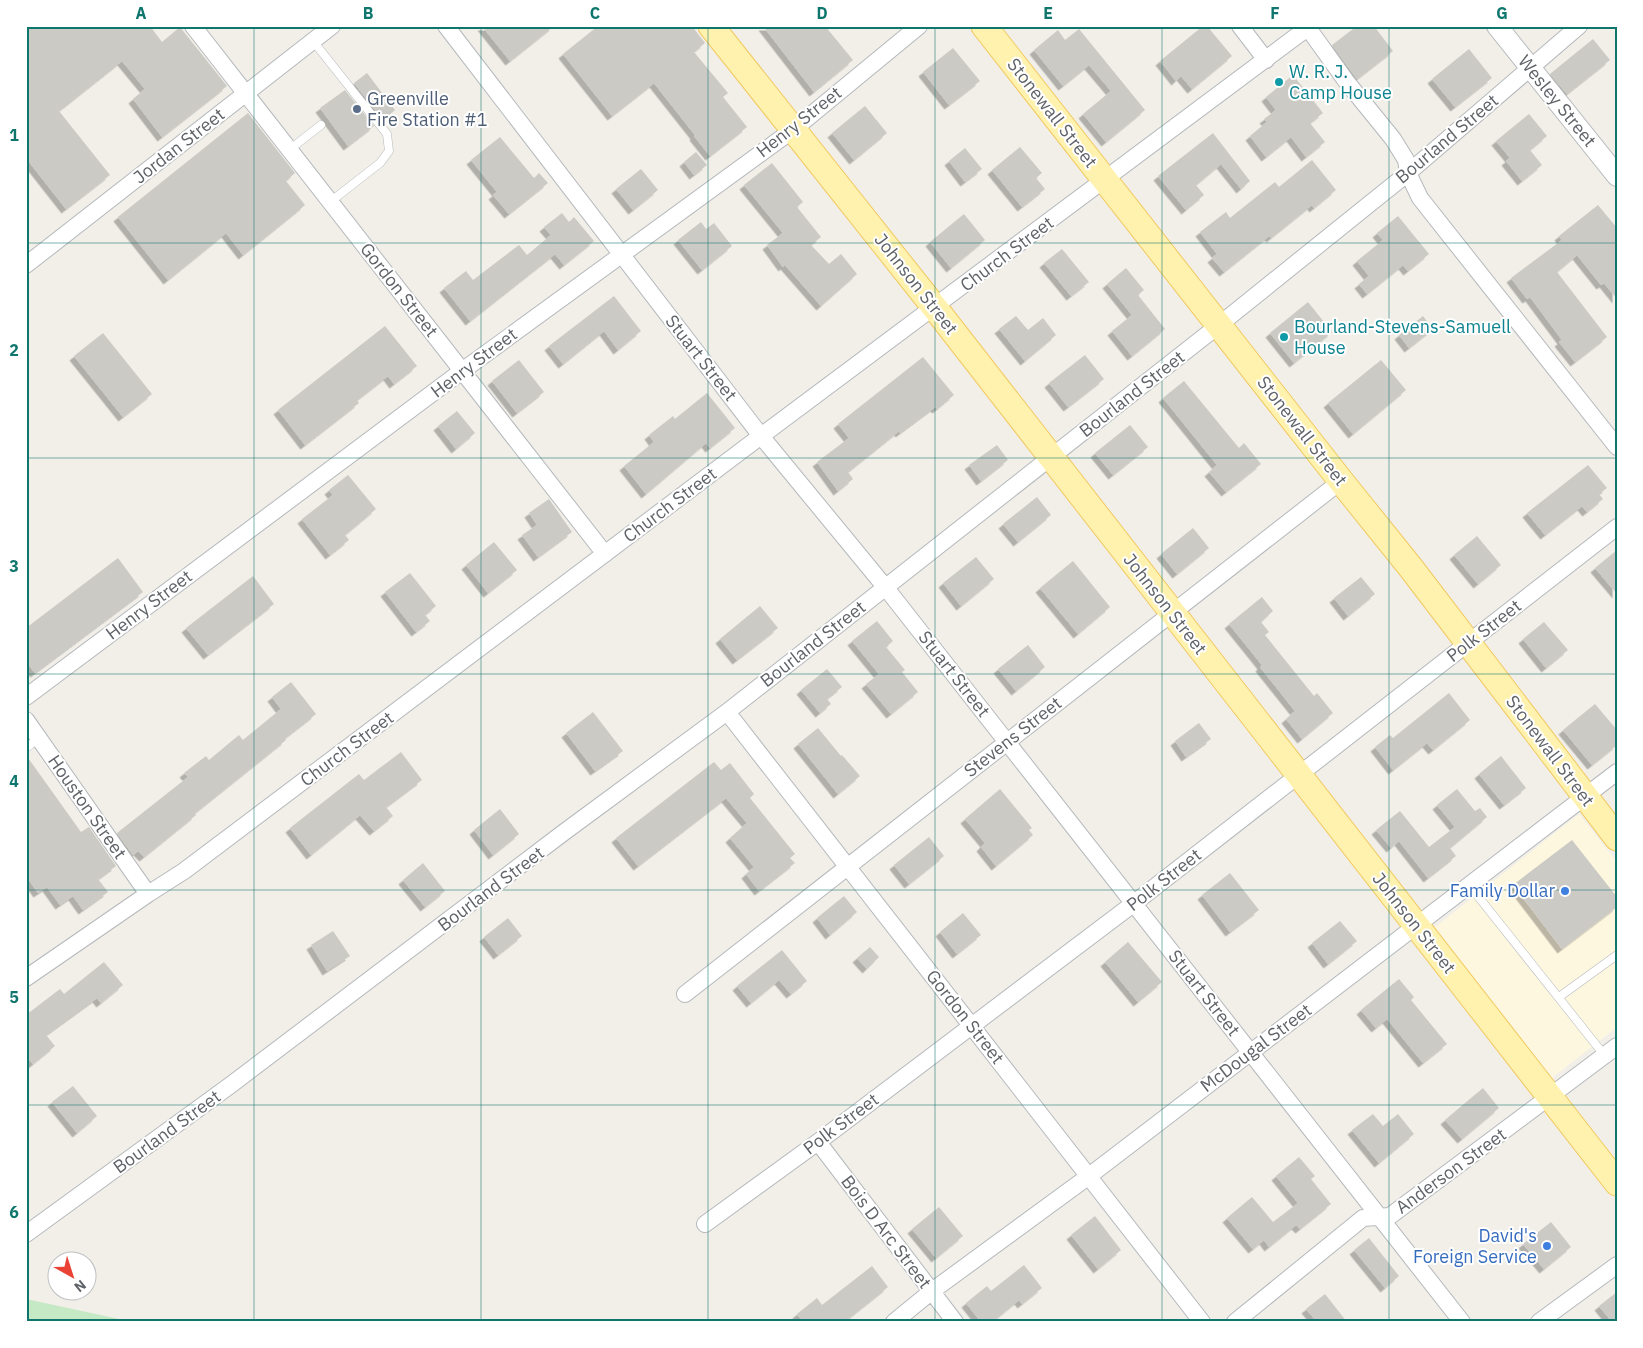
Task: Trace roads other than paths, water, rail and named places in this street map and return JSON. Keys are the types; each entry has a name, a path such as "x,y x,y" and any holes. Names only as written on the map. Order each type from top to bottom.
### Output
{"main road":[{"name":"Johnson Street","path":"711,26 794,128 935,308 1617,1183"},
{"name":"Stonewall Street","path":"984,26 1411,568 1617,838"}],"street":[{"name":"Gordon Street","path":"193,26 605,554"},
{"name":"Jordan Street","path":"26,265 332,26"},
{"name":"Stuart Street","path":"446,26 761,436 886,588 1462,1322"},
{"name":"Henry Street","path":"26,697 462,371 794,128 920,26"},
{"path":"1240,26 1266,60"},
{"name":"Wesley Street","path":"1497,26 1617,176"},
{"name":"Bourland Street","path":"26,1234 232,1084 555,839 727,712 1219,325 1408,173 1579,26"},
{"name":"Church Street","path":"26,978 184,871 761,436 1309,27"},
{"path":"1309,27 1346,81 1393,139 1406,160 1408,173 1420,198 1617,447"},
{"name":"Stevens Street","path":"685,994 1341,480"},
{"name":"Polk Street","path":"705,1224 818,1142 1134,904 1617,527"},
{"name":"Gordon Street","path":"727,712 1202,1322"},
{"name":"Houston Street","path":"26,720 33,743 148,894"},
{"name":"McDougal Street","path":"894,1322 1617,772"},
{"name":"Anderson Street","path":"1235,1322 1363,1218 1390,1216 1611,1051"},
{"name":"Bois D Arc Street","path":"818,1142 955,1322"},
{"path":"1539,1322 1617,1265"}],"lane":[{"path":"313,42 387,134 389,150 380,163 330,202"},
{"path":"289,150 321,125"},
{"path":"1468,885 1559,997 1611,1051"},
{"path":"1559,997 1617,956"}],"place":[{"name":"W. R. J. Camp House","path":"1279,82"},
{"name":"Greenville Fire Station #1","path":"357,109"},
{"name":"Bourland-Stevens-Samuell House","path":"1284,337"},
{"name":"Family Dollar","path":"1565,891"},
{"name":"David's Foreign Service","path":"1547,1246"}]}
